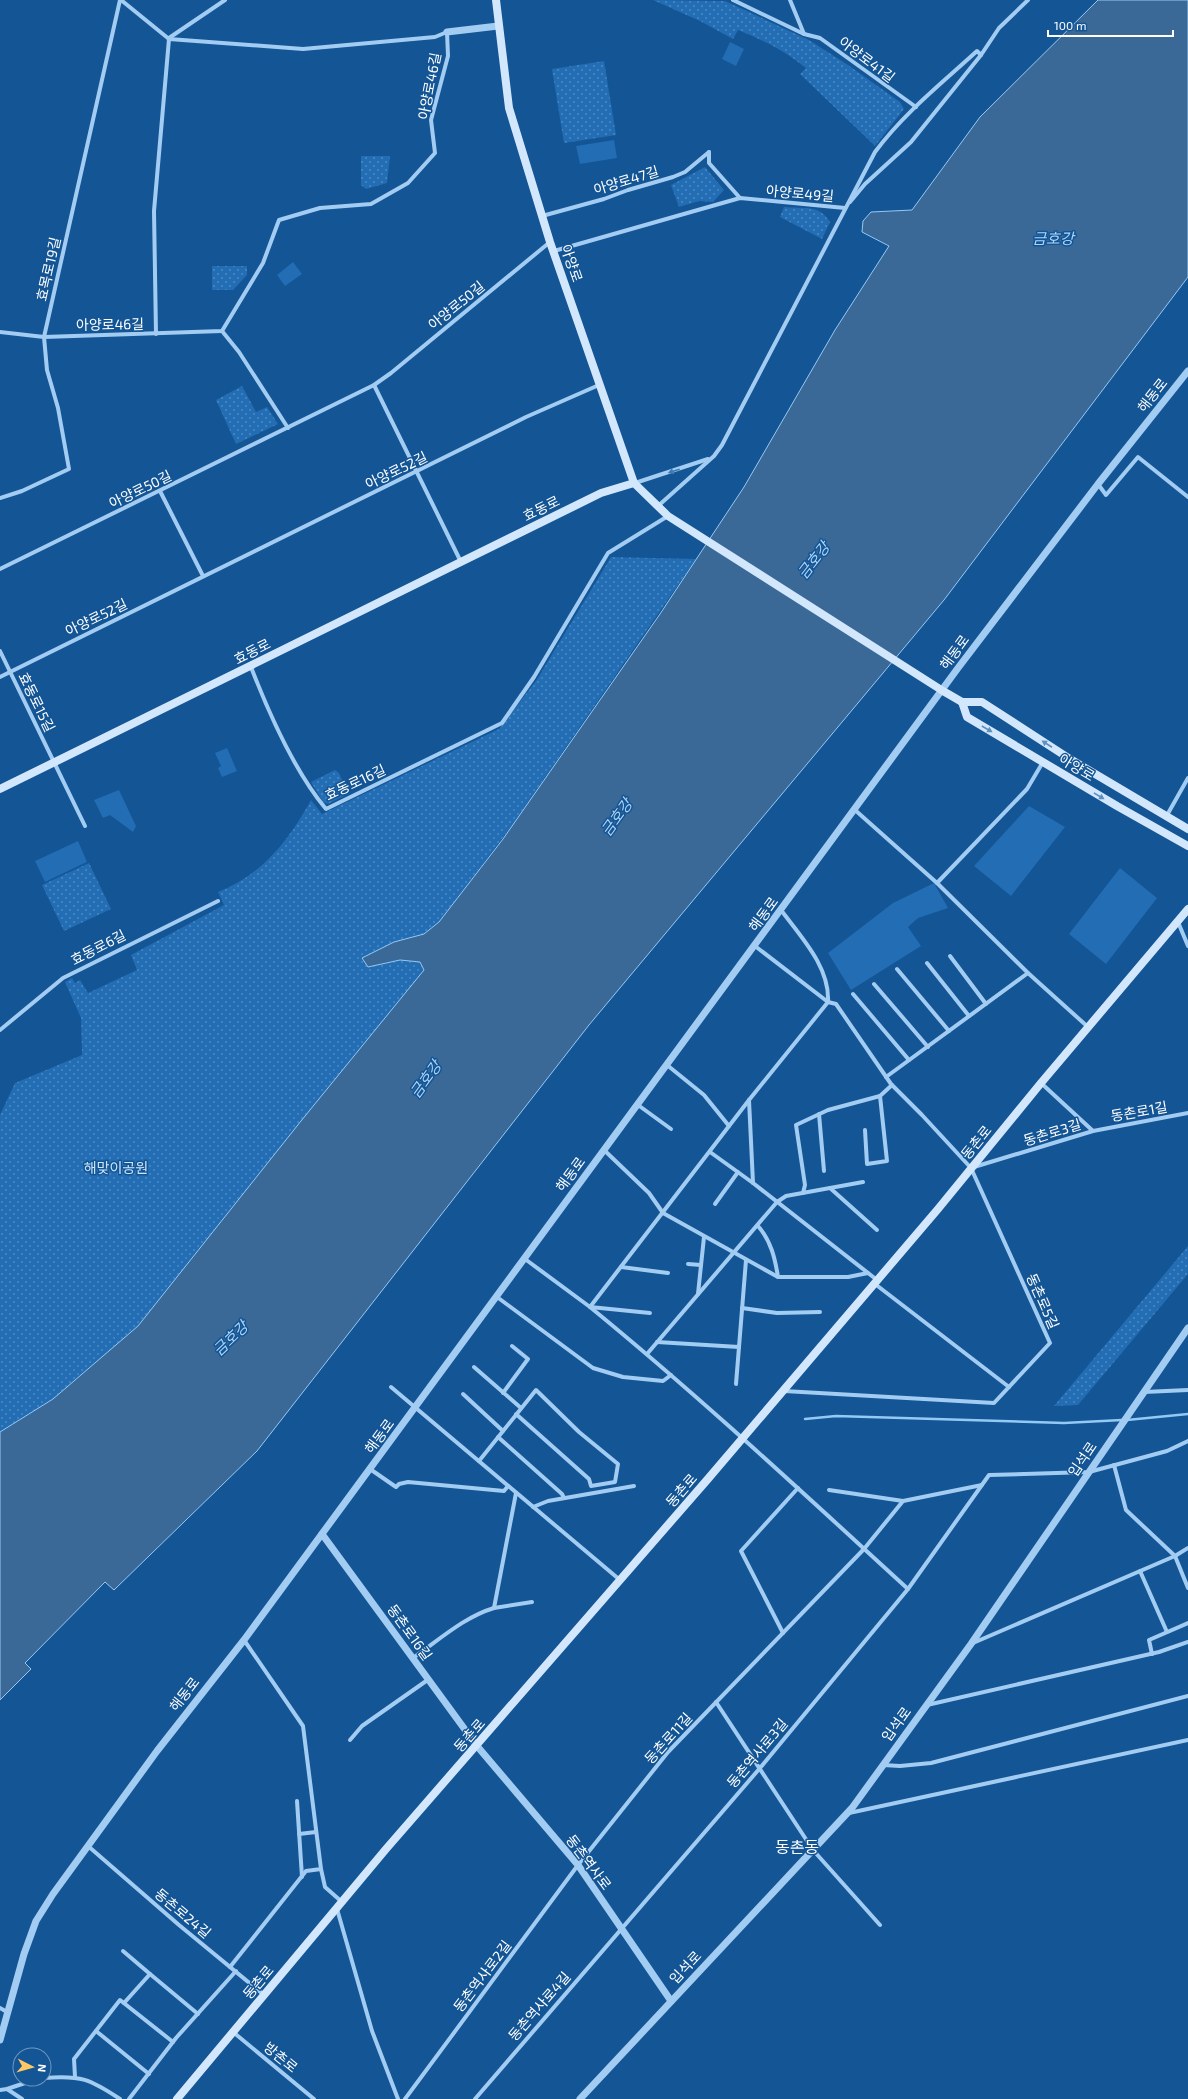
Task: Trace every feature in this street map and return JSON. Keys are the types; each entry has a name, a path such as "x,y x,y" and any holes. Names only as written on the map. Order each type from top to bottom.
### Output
{"main road":[{"name":"아양로","path":"496,0 509,108 550,242 634,483 668,516 919,674 943,691"},
{"name":"효동로","path":"0,789 601,493 634,483"},
{"path":"943,691 962,702"},
{"name":"아양로","path":"1188,829 1070,759 982,702 962,702 967,717 1188,846"},
{"name":"동촌로","path":"177,2099 339,1905 876,1282 1188,909"}],"street":[{"name":"효목로19길","path":"0,498 22,491 69,469 58,408 47,370 44,336 121,0 169,39"},
{"path":"169,39 225,0"},
{"name":"아양로41길","path":"734,0 804,34 820,38 916,107"},
{"path":"790,0 804,34"},
{"name":"아양로49길","path":"554,251 740,198 845,208 865,184 911,142 981,55 999,28 1028,0"},
{"path":"169,39 304,49 435,37 447,32 498,26"},
{"name":"아양로46길","path":"0,332 44,336 222,331 263,263 279,220 320,208 371,204 408,184 435,153 431,120 448,56 447,32"},
{"path":"156,334 154,210 169,39"},
{"path":"657,506 711,459 722,445 875,152 891,130 977,51 981,55"},
{"name":"아양로47길","path":"542,216 604,199 628,190 673,177 685,172 709,152 709,163 740,198"},
{"name":"아양로50길","path":"0,569 374,385 391,373 550,242"},
{"path":"222,331 238,352 288,428"},
{"name":"해동로","path":"0,2040 24,1954 36,1921 53,1894 157,1751 244,1640 943,691 958,668 1098,484 1188,371"},
{"path":"374,385 461,562"},
{"name":"아양로52길","path":"0,677 526,417 599,385"},
{"path":"1098,484 1106,495 1138,457 1188,497"},
{"path":"634,483 711,459"},
{"path":"160,491 203,576"},
{"name":"효동로16길","path":"250,667 294,759 313,794 326,809 502,723 533,679 608,552 668,516"},
{"name":"효동로15길","path":"0,651 54,763"},
{"path":"937,883 1027,789 1043,762"},
{"path":"54,763 85,826"},
{"path":"1166,817 1188,778"},
{"path":"855,810 937,883 1028,973 1088,1027"},
{"name":"효동로6길","path":"0,1030 63,978 218,901"},
{"path":"590,1307 749,1100 828,1002 829,990 815,957 781,910"},
{"path":"1178,922 1188,946"},
{"path":"755,946 828,1002 836,1004 892,1085 972,1168"},
{"path":"950,956 986,1004"},
{"path":"927,963 969,1016"},
{"path":"897,969 949,1032"},
{"path":"886,1077 1028,973"},
{"path":"874,984 928,1047"},
{"path":"853,994 909,1060"},
{"path":"667,1066 704,1095 729,1126"},
{"name":"동촌로3길","path":"1041,1083 1093,1131"},
{"path":"803,1193 805,1185 796,1125 819,1114 880,1096 892,1085"},
{"path":"865,1130 867,1164 887,1161 880,1096"},
{"path":"749,1100 753,1183"},
{"path":"638,1105 670,1129"},
{"name":"동촌로1길","path":"1093,1131 1188,1113"},
{"path":"819,1114 824,1171"},
{"name":"동촌로3길","path":"972,1168 1093,1131"},
{"path":"604,1150 649,1193 663,1213 733,1254 778,1277 848,1277 868,1273"},
{"path":"710,1152 778,1202 1009,1387 994,1404 783,1391"},
{"name":"동촌로5길","path":"972,1168 1050,1343 1009,1387"},
{"path":"715,1204 738,1172"},
{"path":"647,1354 778,1202 786,1196 863,1182"},
{"path":"830,1188 877,1230"},
{"path":"758,1226 769,1242 775,1257 778,1277"},
{"path":"698,1294 704,1237"},
{"path":"525,1259 590,1307 647,1354 743,1438 908,1589"},
{"path":"736,1384 746,1260"},
{"path":"688,1264 701,1265"},
{"path":"620,1267 668,1273"},
{"path":"497,1297 593,1368 623,1377 647,1381 663,1381 671,1375"},
{"path":"590,1307 650,1313"},
{"path":"742,1308 777,1313 820,1312"},
{"name":"입석로","path":"580,2099 847,1813 971,1644 1188,1328"},
{"path":"657,1342 739,1347"},
{"path":"503,1393 528,1360 512,1346"},
{"path":"474,1367 521,1408"},
{"path":"391,1387 620,1580"},
{"path":"479,1461 516,1414 536,1390 579,1432 618,1464 615,1482 591,1486 589,1479 516,1414"},
{"path":"1144,1392 1188,1390"},
{"path":"463,1394 503,1431"},
{"path":"498,1437 562,1494 564,1498"},
{"path":"1089,1472 1167,1450 1188,1441"},
{"path":"1114,1465 1126,1510 1174,1556 1188,1588"},
{"path":"370,1469 396,1487 399,1484 408,1482 504,1491 508,1486"},
{"name":"동촌역사로3길","path":"621,1928 760,1768 908,1589 989,1475 1089,1472"},
{"path":"829,1490 904,1501 982,1484"},
{"path":"533,1507 548,1501 634,1486"},
{"path":"783,1633 741,1551 798,1488"},
{"path":"494,1608 516,1493"},
{"name":"동촌로11길","path":"578,1865 668,1752 864,1549 904,1501"},
{"name":"동촌로16길","path":"322,1534 477,1746"},
{"path":"971,1644 1174,1556 1188,1548"},
{"path":"1140,1571 1167,1632"},
{"path":"413,1658 466,1620 480,1612 494,1608 532,1602"},
{"path":"1152,1654 1149,1640 1188,1623"},
{"path":"244,1640 303,1726 321,1869 325,1887 339,1905 372,2031 398,2099"},
{"path":"926,1705 1152,1654 1188,1642"},
{"path":"350,1740 362,1726 429,1680"},
{"path":"883,1765 900,1766 931,1764 1188,1696"},
{"path":"716,1702 813,1850 880,1925"},
{"path":"847,1813 1188,1740"},
{"name":"동촌역사로","path":"477,1746 578,1865 671,2001"},
{"path":"297,1801 302,1877"},
{"path":"299,1834 316,1832"},
{"name":"동촌로24길","path":"88,1846 179,1925 264,1995"},
{"name":"동촌역사로2길","path":"405,2099 578,1865"},
{"path":"230,1967 306,1871 321,1869"},
{"name":"동촌역사로4길","path":"475,2099 621,1928"},
{"path":"123,1951 198,2014"},
{"path":"129,2099 173,2042 236,1971"},
{"path":"124,2003 150,1974"},
{"path":"76,2077 74,2059 120,2000 173,2042"},
{"path":"0,2008 8,2012"},
{"path":"96,2031 149,2074"},
{"name":"방촌로","path":"233,2032 314,2099"},
{"path":"52,2078 76,2077 98,2084 120,2099"},
{"path":"0,2090 13,2087"},
{"path":"7,2089 22,2099"}],"green space":[{"path":"653,0 725,1 809,40 848,65 900,102 904,109 875,146 800,74 806,68 790,56 765,42 738,30 733,39 700,21"},
{"path":"730,42 744,49 736,66 722,59"},
{"path":"604,61 616,135 564,143 552,69"},
{"path":"614,140 617,158 580,164 576,146"},
{"path":"361,156 390,156 387,183 366,189 361,185"},
{"path":"705,167 724,190 713,202 699,201 679,207 671,185"},
{"path":"784,207 810,208 821,212 826,216 830,222 822,239 780,217"},
{"path":"293,262 302,274 285,286 277,275"},
{"path":"212,266 247,266 247,275 233,290 212,290"},
{"path":"242,386 256,412 267,407 278,424 236,444 216,400"},
{"name":"해맞이공원","path":"611,557 696,559 510,828 439,922 424,934 394,942 369,967 400,960 420,962 424,970 301,1121 138,1326 53,1399 0,1432 0,1115 15,1083 82,1055 81,1018 65,982 72,978 75,983 80,980 88,993 137,970 131,955 224,905 218,892 234,885 248,876 273,855 293,829 311,800 322,814 499,729 536,681"},
{"path":"227,748 237,771 222,777 218,768 221,766 215,753"},
{"path":"335,770 339,773 348,794 328,804 323,802 311,782"},
{"path":"119,790 136,826 133,832 110,815 103,818 94,800"},
{"path":"1029,806 1065,827 1011,896 974,866"},
{"path":"78,841 87,862 45,882 35,861"},
{"path":"89,863 111,909 64,931 42,885"},
{"path":"1120,868 1157,898 1106,964 1069,934"},
{"path":"934,883 948,908 918,918 908,927 921,946 851,990 828,953 893,903"},
{"path":"1188,1246 1188,1274 1078,1405 1054,1406"}],"water":[{"name":"금호강","path":"1098,0 1188,0 1188,277 944,600 589,1025 257,1451 114,1590 105,1582 25,1663 31,1669 0,1700 0,1432 53,1399 138,1326 301,1121 424,970 420,962 400,960 368,967 362,958 394,942 424,934 439,922 503,839 660,614 744,487 835,330 889,246 862,232 863,221 871,212 912,210 980,117"}],"waterway":[{"path":"1127,1420 1188,1414"},
{"path":"805,1419 836,1416 1064,1423 1122,1420"}],"district":[{"name":"동촌동","path":"797,1846"}]}
